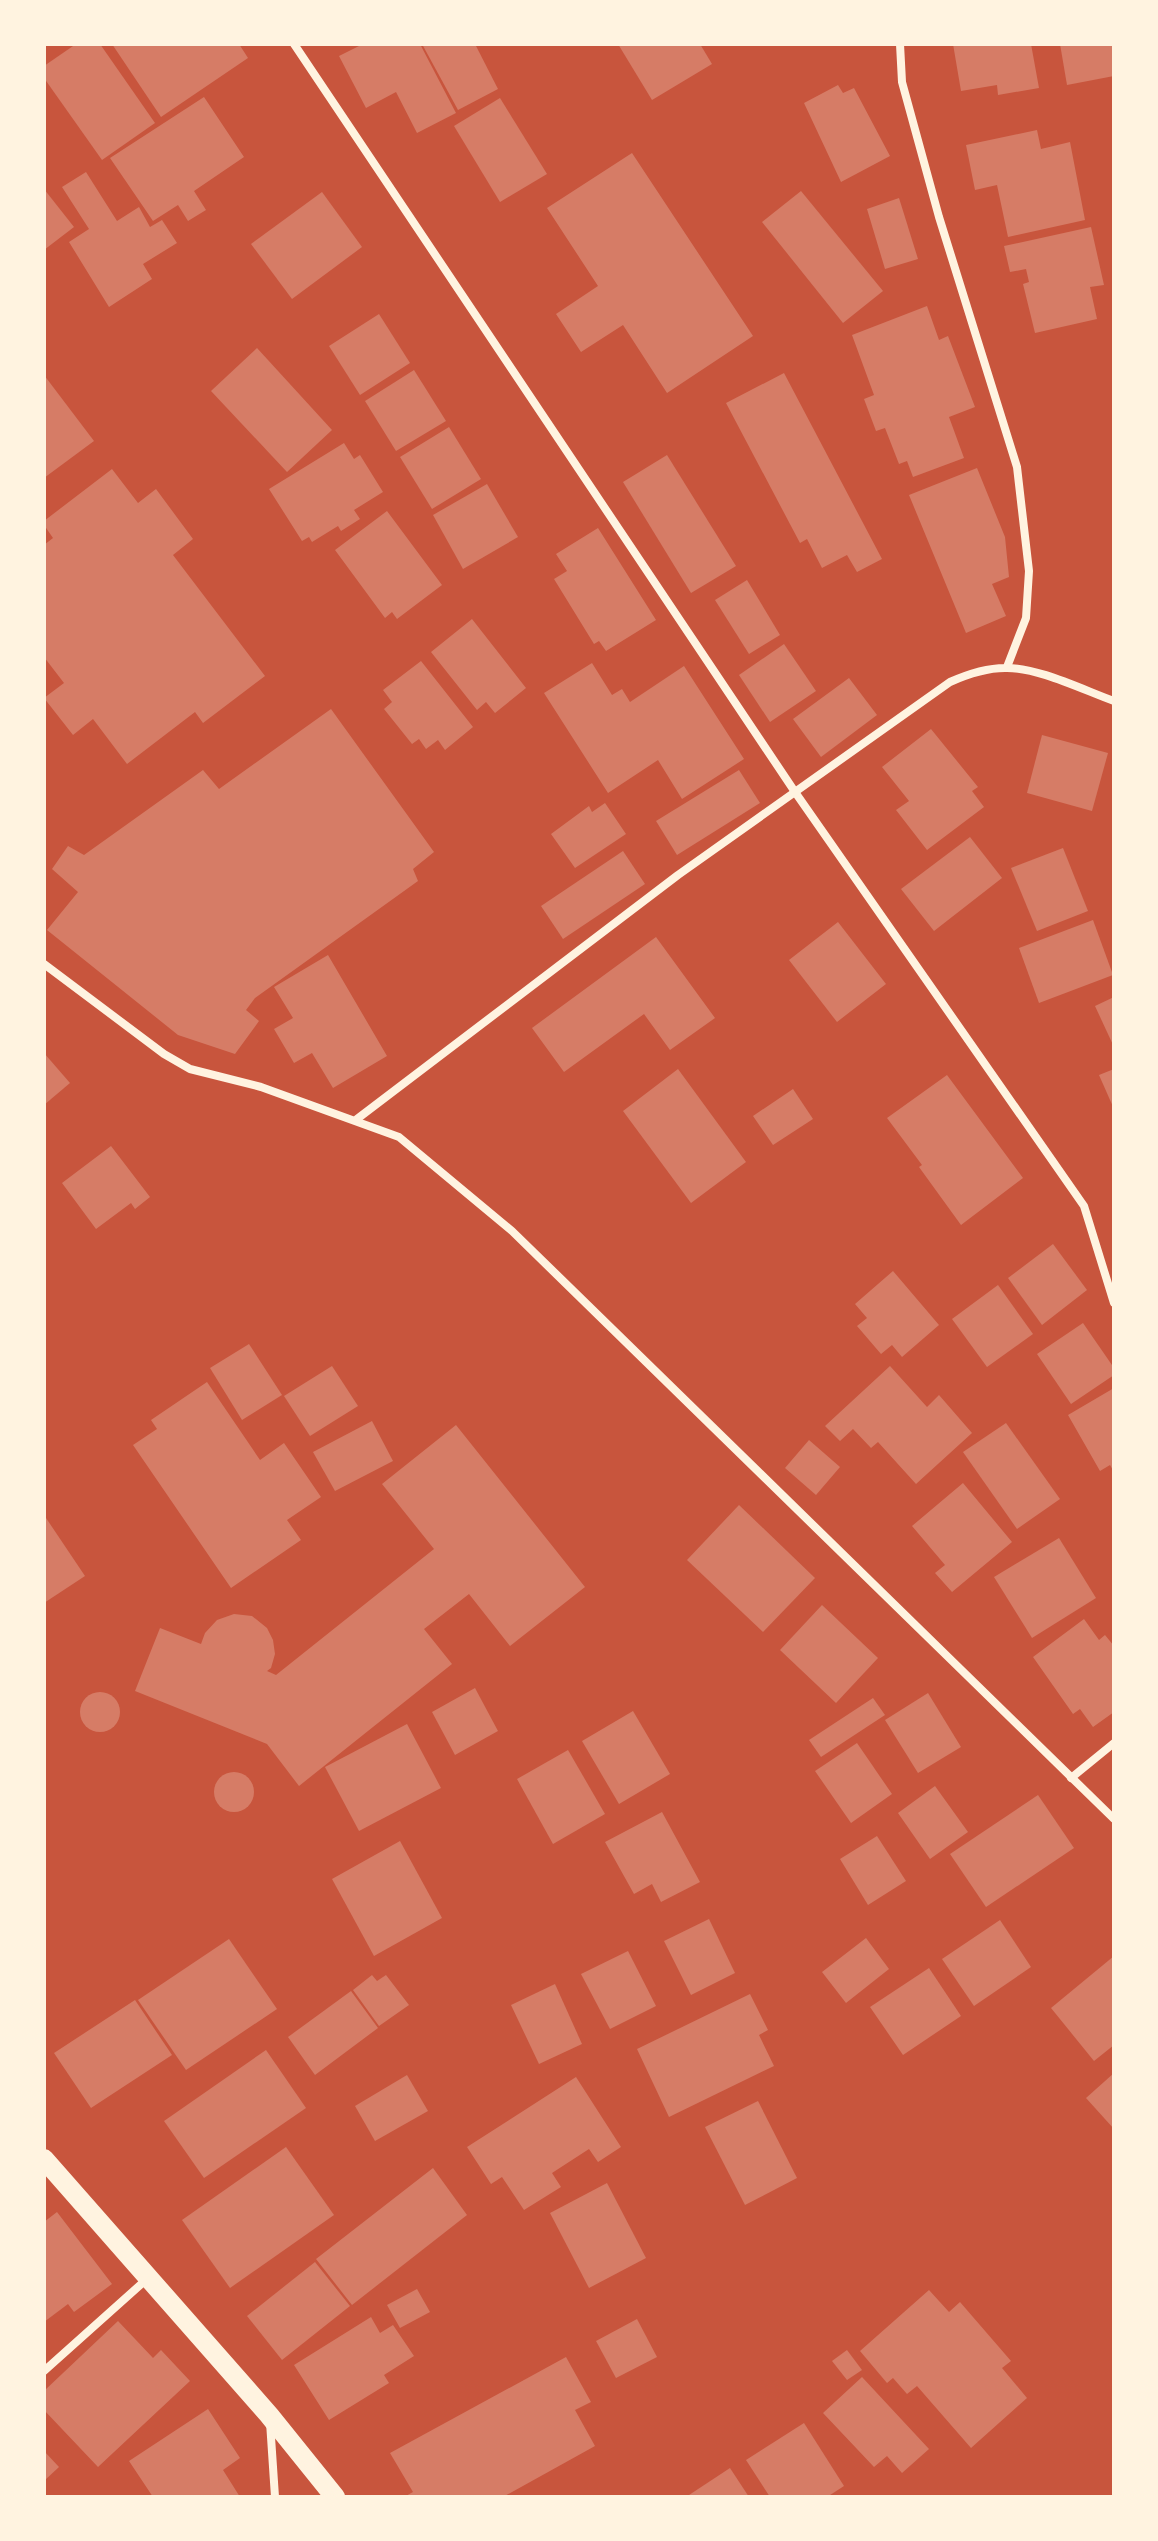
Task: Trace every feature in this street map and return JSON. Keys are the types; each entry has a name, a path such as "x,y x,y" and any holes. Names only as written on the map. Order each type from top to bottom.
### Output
{"main road":[{"path":"44,2159 269,2415 335,2497"}],"street":[{"path":"294,44 795,792 1084,1206 1114,1303"},
{"path":"900,44 902,82 939,217 1017,467 1029,571 1026,618 1007,667"},
{"path":"357,1119 678,875 950,682 974,672 1007,667 1044,676 1114,701"},
{"path":"44,964 164,1054 190,1069 261,1087 357,1119 399,1137 512,1231 1114,1819"},
{"path":"1071,1778 1114,1743"},
{"path":"44,2371 148,2278"},
{"path":"269,2415 275,2497"}],"building":[{"path":"76,44 100,44 155,123 102,160 44,78 44,66"},
{"path":"112,44 239,44 248,58 161,117"},
{"path":"363,44 420,44 456,113 417,133 396,92 366,108 339,56"},
{"path":"422,44 475,44 498,89 458,110"},
{"path":"618,44 700,44 712,64 652,100"},
{"path":"953,44 1031,44 1039,88 998,95 997,85 961,91"},
{"path":"1060,44 1114,44 1114,76 1067,85"},
{"path":"838,85 843,93 854,88 890,156 841,182 804,103"},
{"path":"204,97 244,157 194,191 206,210 188,221 178,205 153,221 110,158"},
{"path":"500,98 547,174 500,202 454,126"},
{"path":"1037,130 1041,149 1070,142 1085,220 1008,237 997,185 975,190 966,145"},
{"path":"632,153 753,336 667,393 623,325 581,352 556,314 598,286 547,208"},
{"path":"86,172 117,221 139,207 150,227 162,220 177,243 143,264 152,279 109,307 69,242 89,229 62,187"},
{"path":"44,189 74,227 44,250"},
{"path":"801,191 883,291 843,323 762,222"},
{"path":"322,192 362,247 292,299 251,244"},
{"path":"899,198 918,259 885,269 867,209"},
{"path":"1091,227 1104,285 1090,287 1097,319 1035,333 1023,284 1029,282 1026,269 1010,272 1004,246"},
{"path":"927,306 939,340 948,336 975,407 949,417 964,458 913,477 907,461 899,464 885,428 876,431 864,399 874,395 852,335"},
{"path":"379,314 410,363 360,395 329,346"},
{"path":"257,348 332,430 287,472 211,391"},
{"path":"414,370 446,421 396,451 365,401"},
{"path":"784,373 882,559 857,572 847,555 822,568 807,539 800,543 726,403"},
{"path":"44,375 94,441 44,478"},
{"path":"449,427 481,479 432,509 400,457"},
{"path":"344,443 354,459 360,455 383,492 354,510 360,519 341,531 338,526 312,542 309,537 302,541 269,489"},
{"path":"667,455 736,566 691,593 623,482"},
{"path":"977,468 1005,537 1009,577 992,584 1006,616 966,633 909,495"},
{"path":"112,469 138,503 156,489 193,539 173,555 265,676 203,723 195,712 127,764 93,719 73,735 44,698 64,683 44,657 44,545 53,538 44,521"},
{"path":"487,484 518,537 463,569 433,515"},
{"path":"387,511 442,585 397,619 392,612 385,618 335,550"},
{"path":"598,528 656,620 606,651 599,641 594,644 554,579 567,571 556,554"},
{"path":"747,580 780,635 749,654 715,600"},
{"path":"472,619 526,688 495,713 486,702 477,710 431,652"},
{"path":"784,644 816,691 770,722 739,675"},
{"path":"421,661 473,727 445,750 438,740 426,749 419,739 412,744 384,709 392,702 383,690"},
{"path":"592,663 612,695 622,689 630,702 684,666 744,759 682,799 658,760 608,793 544,693"},
{"path":"849,678 877,715 821,757 793,719"},
{"path":"331,709 434,852 413,869 418,881 255,998 246,1010 259,1021 235,1054 178,1035 47,930 78,892 52,869 68,846 84,855 203,770 219,789"},
{"path":"931,729 978,787 972,791 984,807 927,850 896,810 909,801 882,767"},
{"path":"1042,735 1108,753 1092,811 1027,793"},
{"path":"739,770 760,803 677,855 656,821"},
{"path":"605,803 626,834 575,868 551,834 589,806 592,812"},
{"path":"970,837 1002,878 934,931 901,889"},
{"path":"1063,848 1088,911 1037,931 1011,868"},
{"path":"623,851 645,884 563,939 541,906"},
{"path":"1093,920 1113,975 1039,1003 1019,948"},
{"path":"838,922 886,984 837,1022 789,960"},
{"path":"656,937 715,1018 670,1050 644,1014 564,1072 532,1028"},
{"path":"328,955 387,1056 333,1088 312,1053 294,1063 274,1029 293,1018 274,987"},
{"path":"1114,997 1114,1047 1095,1006"},
{"path":"44,1053 70,1083 44,1105"},
{"path":"678,1069 746,1162 691,1203 623,1111"},
{"path":"1114,1069 1114,1109 1099,1075"},
{"path":"947,1075 1023,1178 961,1225 887,1118"},
{"path":"793,1089 813,1119 773,1145 753,1116"},
{"path":"111,1146 150,1197 135,1209 131,1203 96,1229 62,1183"},
{"path":"1053,1244 1087,1290 1042,1325 1008,1278"},
{"path":"893,1271 939,1325 902,1357 892,1345 881,1354 857,1326 867,1318 855,1304"},
{"path":"998,1285 1033,1334 987,1367 952,1319"},
{"path":"1083,1323 1114,1368 1114,1375 1071,1404 1037,1354"},
{"path":"249,1344 282,1395 242,1420 210,1368"},
{"path":"332,1366 358,1406 310,1436 284,1396"},
{"path":"890,1366 927,1407 939,1395 972,1433 916,1484 878,1442 871,1448 853,1429 840,1441 825,1426"},
{"path":"207,1382 260,1460 284,1443 321,1497 287,1520 301,1540 231,1588 133,1445 157,1429 151,1420"},
{"path":"1114,1388 1114,1472 1110,1465 1100,1471 1068,1415"},
{"path":"372,1421 393,1461 335,1491 313,1452"},
{"path":"1006,1423 1060,1499 1017,1529 963,1452"},
{"path":"456,1425 585,1587 510,1646 469,1594 424,1629 452,1664 299,1786 267,1744 135,1691 160,1628 201,1644 205,1633 217,1620 234,1614 252,1616 267,1628 273,1640 275,1654 267,1671 276,1675 434,1549 382,1484"},
{"path":"809,1440 840,1467 816,1495 785,1468"},
{"path":"963,1483 1012,1542 952,1592 935,1573 945,1565 912,1526"},
{"path":"739,1505 815,1578 763,1632 687,1560"},
{"path":"44,1515 85,1576 44,1603"},
{"path":"1059,1538 1096,1598 1032,1638 994,1577"},
{"path":"822,1605 878,1658 836,1703 780,1650"},
{"path":"1084,1619 1099,1640 1105,1635 1114,1646 1114,1712 1093,1727 1080,1709 1073,1714 1033,1657"},
{"path":"475,1688 498,1731 455,1755 432,1712"},
{"path":"100,1692 114,1698 120,1712 114,1726 100,1732 86,1726 80,1712 86,1698"},
{"path":"928,1693 961,1747 918,1773 885,1720"},
{"path":"873,1698 885,1715 821,1757 809,1740"},
{"path":"633,1711 670,1774 619,1804 582,1741"},
{"path":"407,1724 441,1788 359,1831 325,1767"},
{"path":"857,1743 892,1794 851,1823 815,1771"},
{"path":"568,1750 605,1814 553,1844 517,1779"},
{"path":"234,1772 248,1778 254,1792 248,1806 234,1812 220,1806 214,1792 220,1778"},
{"path":"935,1786 968,1832 930,1859 898,1813"},
{"path":"1038,1795 1074,1848 986,1907 950,1854"},
{"path":"662,1812 700,1882 661,1902 652,1884 634,1894 605,1842"},
{"path":"877,1836 906,1881 868,1905 840,1859"},
{"path":"400,1841 442,1918 374,1956 332,1879"},
{"path":"709,1919 735,1973 691,1995 664,1941"},
{"path":"1000,1920 1031,1967 974,2006 942,1959"},
{"path":"866,1938 889,1969 846,2003 822,1972"},
{"path":"229,1939 277,2009 186,2070 138,2000"},
{"path":"628,1951 656,2006 610,2029 581,1974"},
{"path":"1114,1956 1114,2045 1094,2061 1051,2008"},
{"path":"929,1968 961,2016 903,2055 870,2007"},
{"path":"372,1975 377,1981 386,1975 409,2005 379,2026 353,1990"},
{"path":"555,1984 582,2044 539,2064 511,2005"},
{"path":"351,1991 378,2028 315,2075 288,2037"},
{"path":"750,1994 768,2030 759,2035 774,2066 669,2117 637,2049"},
{"path":"135,2000 172,2055 91,2108 54,2053"},
{"path":"266,2050 306,2108 204,2178 164,2121"},
{"path":"1114,2073 1114,2129 1086,2098"},
{"path":"407,2075 428,2111 375,2141 355,2106"},
{"path":"576,2077 621,2147 598,2162 589,2149 552,2173 561,2187 524,2210 502,2177 491,2184 467,2147"},
{"path":"758,2101 797,2178 745,2205 705,2127"},
{"path":"286,2147 334,2215 230,2288 182,2220"},
{"path":"433,2168 467,2215 352,2305 316,2259"},
{"path":"607,2183 646,2258 589,2288 550,2213"},
{"path":"57,2212 112,2284 74,2312 68,2304 44,2322 44,2222"},
{"path":"315,2262 350,2306 282,2360 247,2316"},
{"path":"417,2289 430,2312 400,2328 387,2305"},
{"path":"929,2290 949,2312 960,2302 1011,2361 1002,2368 1027,2398 971,2448 917,2386 907,2394 893,2378 887,2383 860,2351"},
{"path":"371,2317 380,2333 393,2325 414,2356 384,2375 389,2383 329,2420 294,2365"},
{"path":"637,2319 657,2357 616,2378 596,2341"},
{"path":"118,2321 153,2358 161,2350 190,2381 98,2467 44,2410 44,2391"},
{"path":"847,2350 862,2370 847,2380 832,2361"},
{"path":"566,2357 591,2402 575,2410 595,2446 503,2497 404,2497 413,2492 390,2453"},
{"path":"862,2377 929,2449 902,2473 887,2456 874,2467 823,2413"},
{"path":"208,2409 240,2458 223,2470 240,2497 153,2497 129,2461"},
{"path":"804,2423 844,2486 827,2497 770,2497 746,2460"},
{"path":"44,2451 59,2467 44,2481"},
{"path":"730,2468 749,2497 686,2497"}]}
